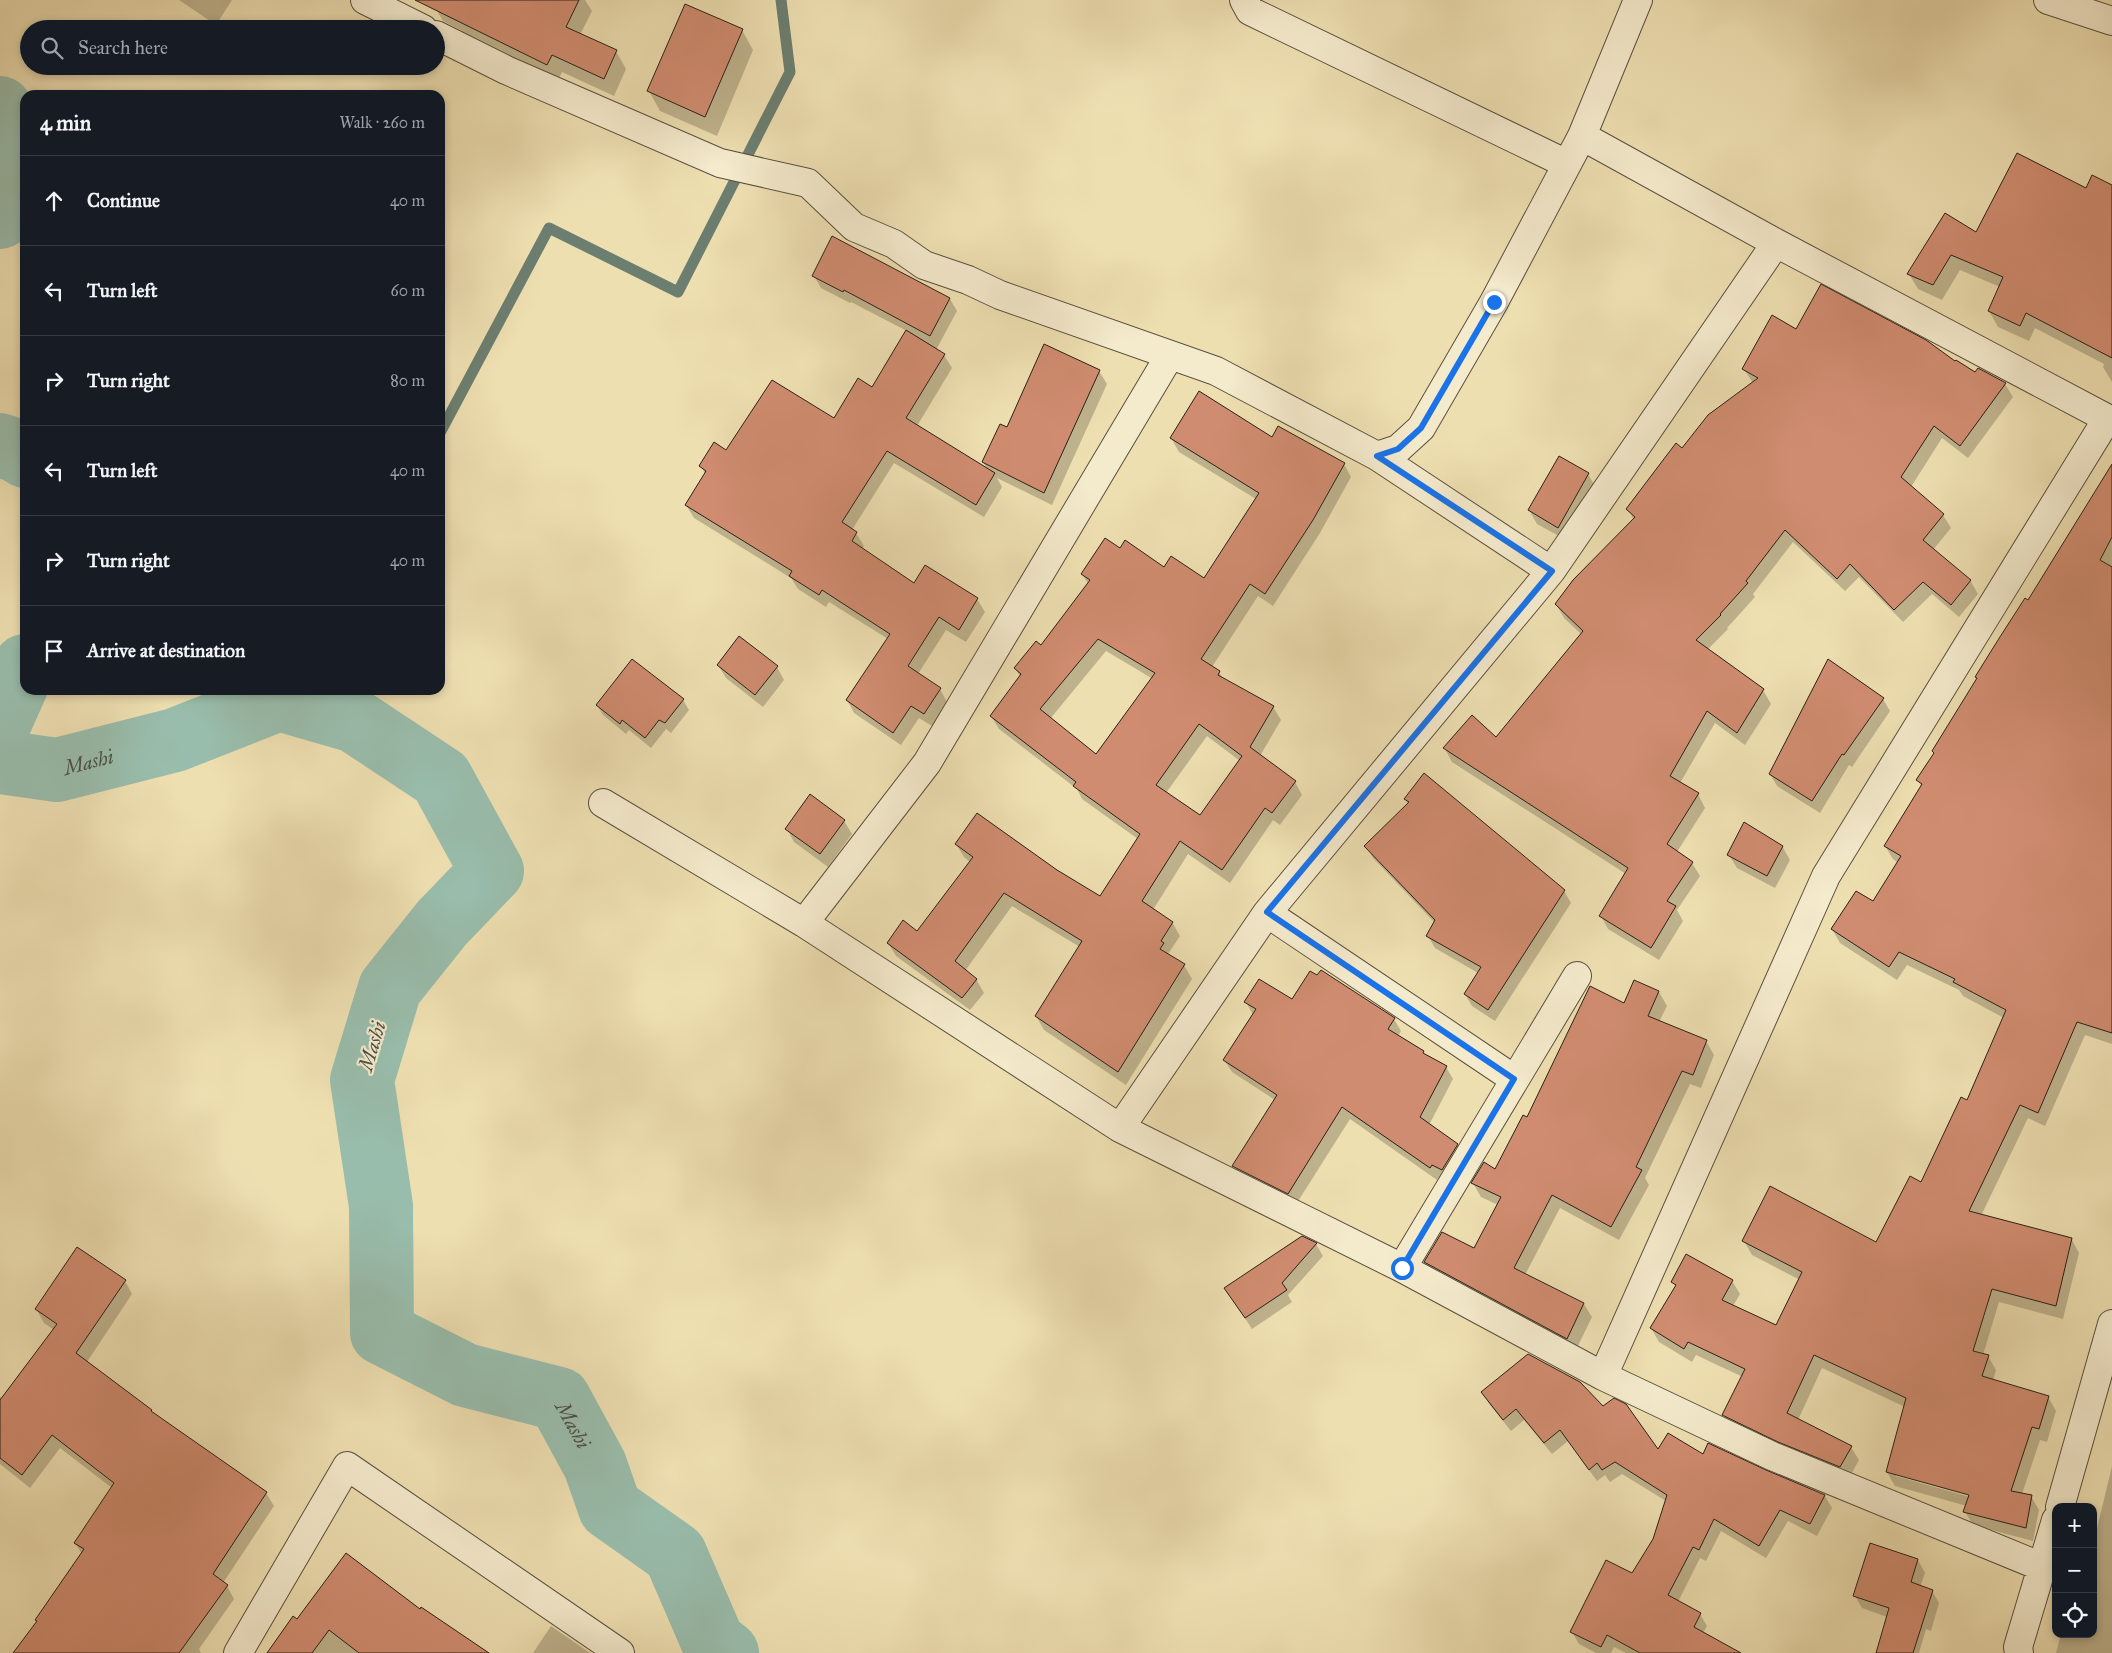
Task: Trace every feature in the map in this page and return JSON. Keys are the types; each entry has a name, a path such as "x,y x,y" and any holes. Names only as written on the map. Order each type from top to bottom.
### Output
{"street":[{"path":"365,0 405,20"},
{"path":"1244,0 1250,11 1567,164"},
{"path":"1377,456 1398,449 1421,428 1494,302 1582,136 1638,0"},
{"path":"2048,0 2112,21"},
{"path":"445,40 506,70 725,164 808,183 854,227 894,244 924,265 968,280 1000,295 1216,371 1377,456 1552,571"},
{"path":"1582,136 1776,243 2110,420 1826,876 1603,1376"},
{"path":"1120,1128 1267,912 1552,571 1776,243"},
{"path":"804,923 927,764 1170,355"},
{"path":"603,803 804,923 1120,1128 1402,1268 1603,1376 1772,1456 2042,1568"},
{"path":"1267,912 1514,1079"},
{"path":"1402,1268 1577,976"},
{"path":"2061,1503 2112,1324"},
{"path":"238,1653 347,1466 620,1653"},
{"path":"2019,1653 2018,1647 2052,1534"}],"building":[{"path":"415,0 579,0 566,27 617,50 604,79 552,55 547,65"},
{"path":"685,4 743,29 705,117 647,91"},
{"path":"2017,153 2086,188 2092,175 2112,185 2112,358 2026,313 2020,326 1988,311 2003,277 1951,255 1933,285 1907,274 1945,213 1976,232"},
{"path":"832,236 950,298 930,336 844,290 843,292 812,276"},
{"path":"1821,284 1926,340 1955,361 1975,372 1978,368 2006,383 1960,446 1934,426 1901,477 1944,514 1923,540 1971,580 1951,605 1923,582 1894,610 1850,564 1837,579 1785,530 1746,581 1748,583 1721,615 1696,640 1764,689 1737,733 1707,711 1670,776 1699,793 1667,844 1693,862 1667,901 1676,906 1651,948 1599,916 1628,868 1443,748 1472,715 1496,737 1583,631 1555,604 1573,580 1635,517 1626,509 1676,443 1682,448 1708,415 1758,378 1742,369 1772,315 1796,329"},
{"path":"906,330 945,354 906,418 995,473 976,505 887,451 842,522 857,532 852,541 914,583 925,565 978,598 959,630 939,617 908,666 941,688 924,714 911,706 893,733 846,700 890,634 822,590 819,595 789,576 792,571 685,505 706,471 699,466 714,442 726,450 772,380 834,418 858,378 872,387"},
{"path":"1044,344 1100,370 1044,493 982,462 1000,424 1007,427"},
{"path":"1199,391 1272,437 1278,426 1345,463 1313,520 1265,594 1250,584 1201,659 1220,671 1218,675 1274,706 1250,747 1296,781 1272,813 1265,808 1222,870 1180,841 1142,901 1173,922 1161,941 1164,943 1160,949 1185,964 1118,1072 1035,1016 1082,941 1004,893 955,961 977,979 962,998 887,943 903,920 917,931 973,857 955,844 977,813 1057,870 1100,896 1140,834 1073,786 1076,782 990,716 1021,674 1014,668 1036,641 1041,645 1090,580 1081,574 1105,538 1120,548 1125,540 1164,567 1171,556 1204,578 1259,493 1170,438","holes":["1098,639 1155,673 1096,754 1040,709","1199,724 1242,756 1200,815 1156,785"]},
{"path":"1559,456 1589,473 1558,528 1528,510"},
{"path":"2112,464 2112,537 2100,560 2112,567 2112,1033 2077,1022 2038,1113 2020,1105 1969,1211 2072,1238 2056,1306 1992,1289 1973,1351 1989,1355 1982,1376 2049,1396 2039,1429 2032,1427 2011,1491 2032,1495 2026,1528 1963,1512 1969,1495 1886,1472 1906,1398 1814,1355 1787,1413 1852,1446 1840,1467 1778,1442 1722,1415 1745,1369 1688,1342 1684,1349 1650,1328 1676,1285 1671,1282 1686,1254 1733,1280 1722,1300 1776,1325 1802,1272 1742,1241 1770,1186 1876,1242 1910,1176 1921,1182 1961,1097 1967,1100 2006,1010 1953,982 1955,979 1899,952 1889,967 1831,929 1856,891 1873,901 1901,856 1884,846 1922,784 1916,780 1934,753 1932,751 1977,678 1975,677 2025,598 2028,600"},
{"path":"739,636 778,666 755,695 717,665"},
{"path":"632,659 684,699 665,723 659,720 645,738 622,720 620,724 596,705"},
{"path":"1828,659 1884,698 1844,755 1842,754 1812,801 1769,774"},
{"path":"1424,773 1565,890 1488,1010 1464,994 1481,967 1426,936 1435,920 1364,846 1409,802 1404,799"},
{"path":"810,794 845,820 820,854 785,829"},
{"path":"1744,822 1783,846 1767,876 1727,855"},
{"path":"1321,970 1395,1018 1388,1029 1424,1051 1423,1053 1447,1066 1420,1117 1458,1144 1442,1170 1432,1165 1430,1168 1342,1107 1288,1194 1232,1166 1277,1095 1223,1060 1256,1009 1244,1002 1259,979 1292,999 1310,971 1317,975"},
{"path":"1634,980 1659,991 1648,1016 1707,1040 1693,1075 1682,1071 1636,1167 1642,1170 1611,1227 1552,1195 1514,1268 1584,1303 1567,1339 1424,1262 1442,1232 1474,1248 1501,1197 1471,1183 1484,1162 1495,1169 1523,1115 1527,1117 1590,986 1624,1003"},
{"path":"1302,1236 1317,1243 1282,1283 1287,1290 1245,1318 1224,1288"},
{"path":"77,1247 126,1280 76,1353 151,1411 267,1492 213,1574 228,1585 179,1653 13,1653 37,1621 35,1620 84,1549 74,1543 114,1483 52,1435 22,1475 0,1458 0,1400 57,1324 35,1309"},
{"path":"1528,1354 1580,1382 1603,1406 1614,1398 1626,1404 1658,1449 1668,1433 1703,1454 1708,1443 1825,1495 1810,1524 1780,1510 1759,1546 1714,1519 1699,1550 1693,1547 1668,1595 1701,1613 1694,1627 1741,1653 1640,1653 1607,1635 1601,1647 1570,1632 1606,1560 1632,1573 1653,1539 1667,1495 1615,1462 1602,1470 1597,1463 1589,1470 1560,1430 1544,1443 1516,1409 1503,1420 1481,1392"},
{"path":"1870,1543 1918,1559 1911,1582 1933,1590 1913,1653 1876,1653 1889,1608 1853,1596"},
{"path":"346,1553 420,1609 421,1607 489,1653 359,1653 329,1630 312,1653 267,1653 293,1616 297,1619"}],"waterway":[{"path":"445,424 549,228 678,292 790,72 781,0"},
{"name":"Mashi","path":"0,108 13,182 0,217"},
{"name":"Mashi","path":"0,445 20,452"},
{"name":"Mashi","path":"0,722 20,677"},
{"path":"279,699 282,695"},
{"name":"Mashi","path":"0,762 57,770 175,740 279,699 355,721 441,778 492,871 442,923 390,988 362,1080 381,1206 382,1333 465,1375 559,1399 595,1465 610,1508 675,1554 713,1642 727,1653"}],"route":[{"path":"1402,1268 1514,1079 1267,912 1552,571 1377,456 1398,449 1421,428 1494,302"}]}
